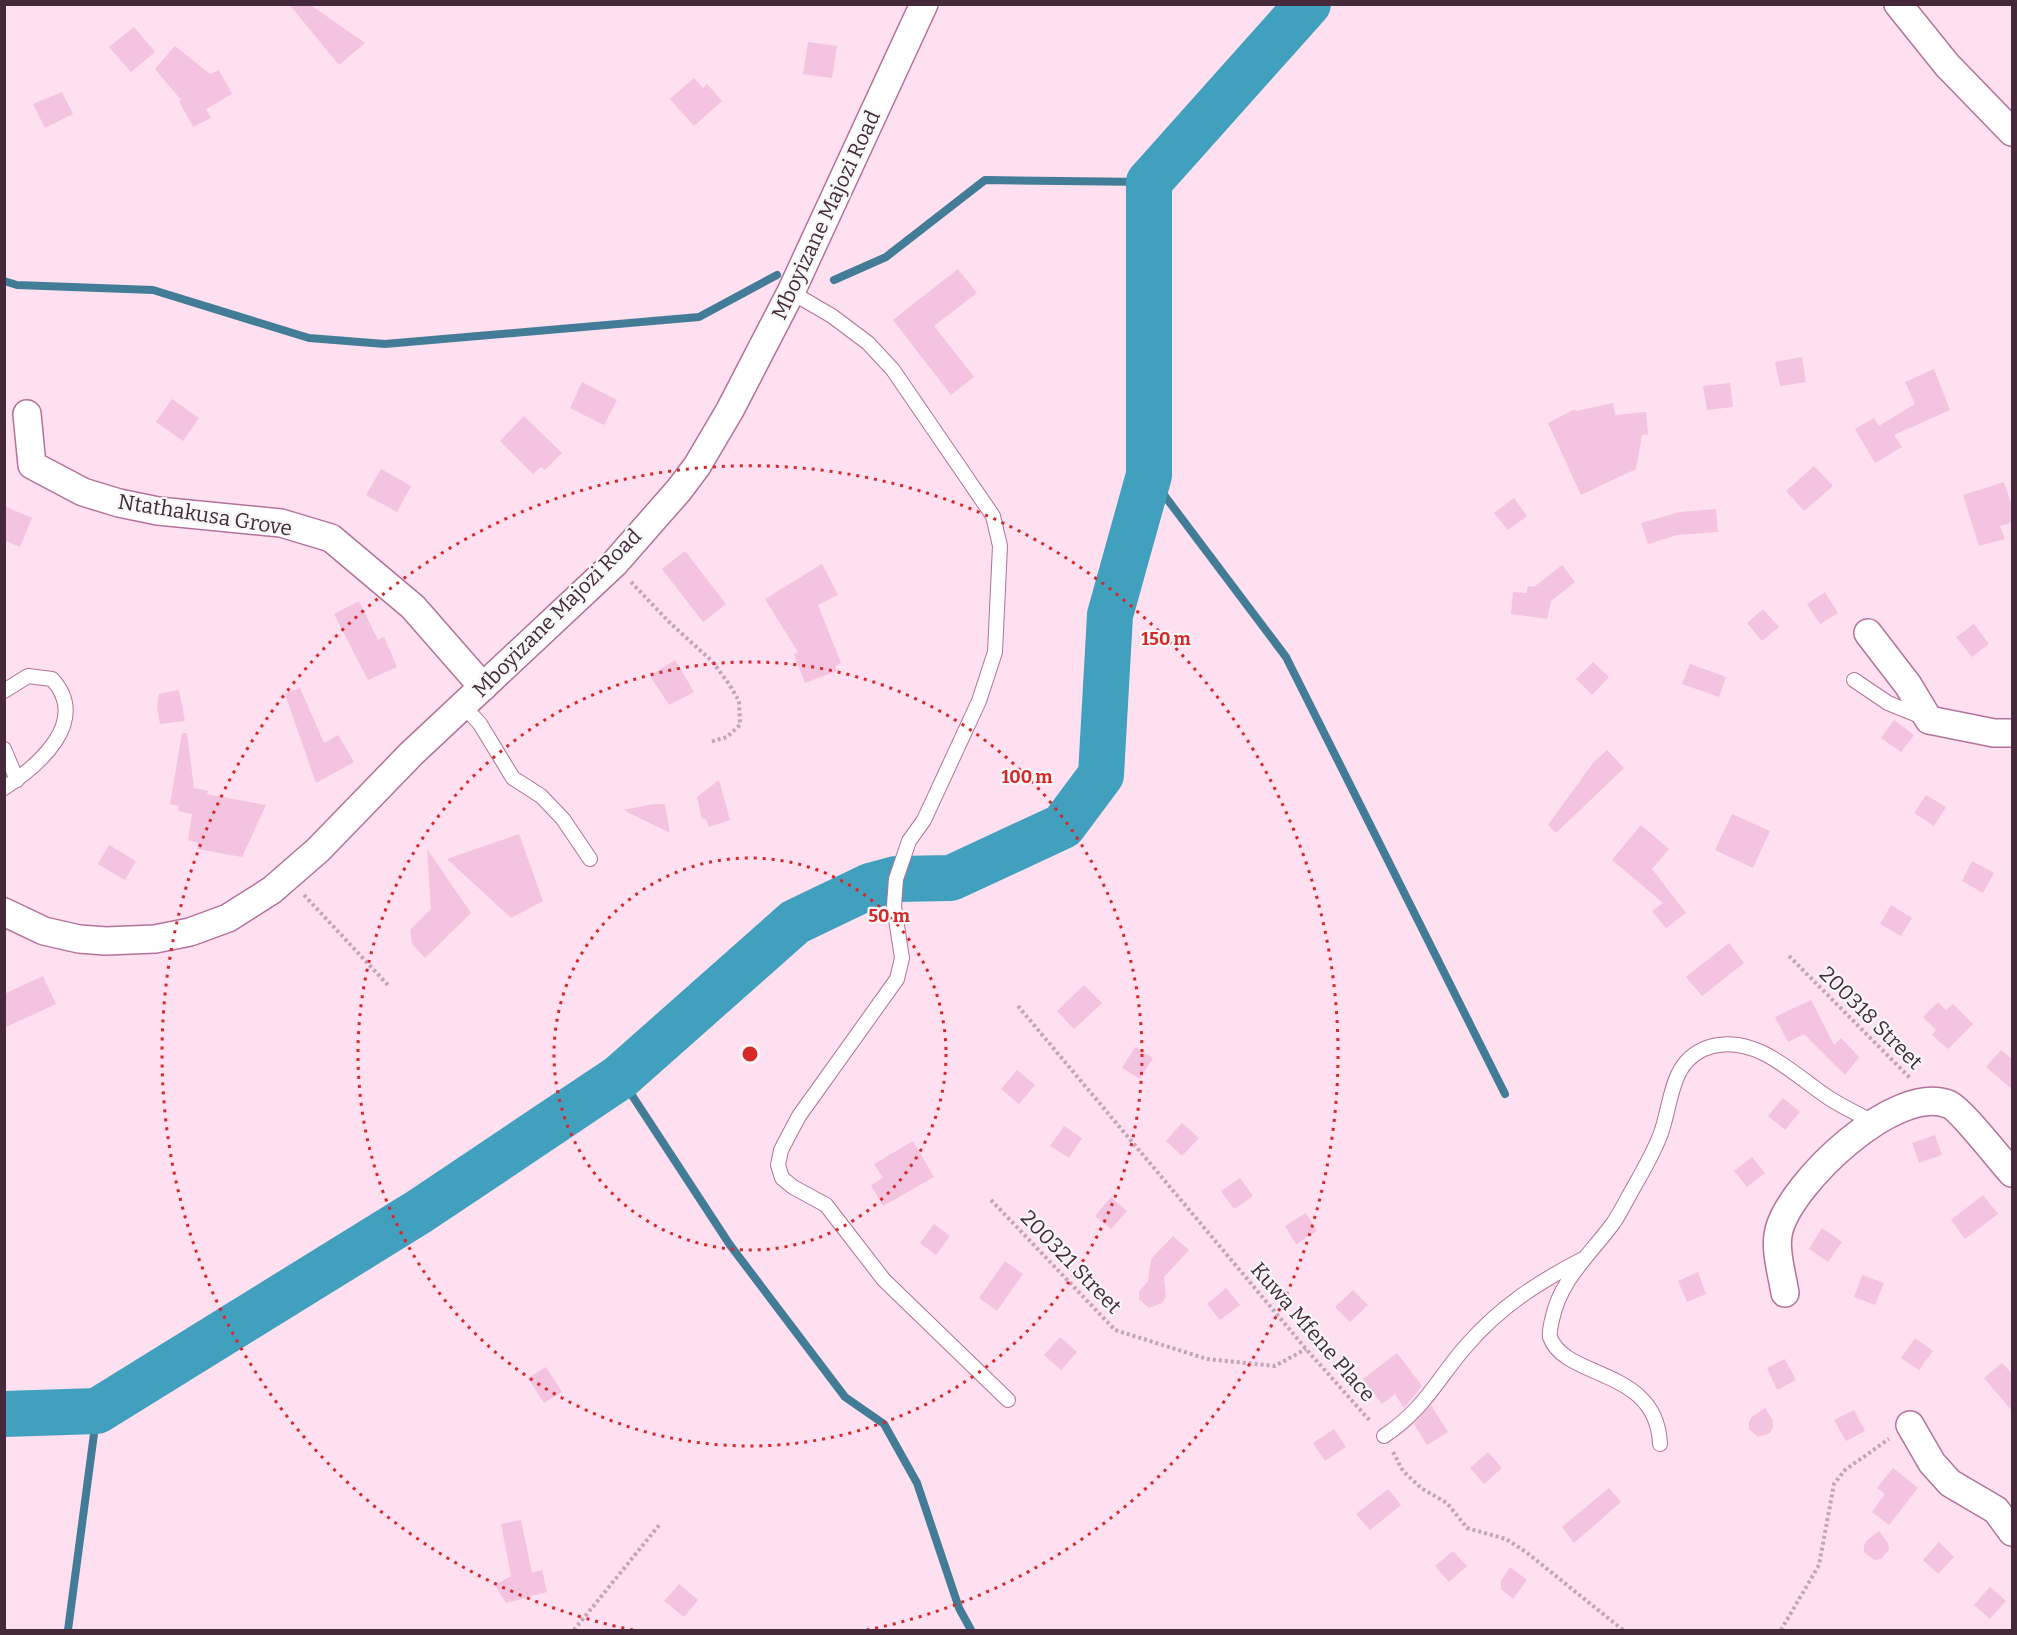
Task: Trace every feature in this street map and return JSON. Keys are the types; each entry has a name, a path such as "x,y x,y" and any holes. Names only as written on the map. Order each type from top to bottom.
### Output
{"street":[{"name":"Mboyizane Majozi Road","path":"4,912 44,931 79,939 155,939 190,932 228,918 287,878 318,850 411,753 614,564 697,466 730,410 791,292 924,4"},
{"path":"1898,4 1947,65 2013,132"},
{"name":"Ntathakusa Grove","path":"27,414 32,465 83,492 119,503 158,511 281,523 331,538 413,607 483,687"},
{"path":"1868,633 1908,685 1929,720 1994,733 2013,733"},
{"path":"1785,1293 1779,1231 1790,1207 1831,1157 1873,1122 1912,1104 1932,1101 1948,1104 1959,1110 2013,1173"},
{"path":"1910,1425 1932,1463 1950,1483 1996,1510 2013,1532"}],"lane":[{"path":"791,292 832,316 868,343 892,370 993,516 1000,546 995,652 979,701 924,820 909,841 896,879 894,906 902,958 897,979 799,1116 781,1150 778,1165 782,1178 793,1187 826,1205 884,1280 1008,1400"},
{"path":"4,691 28,676 44,676 58,686 63,698 66,717 62,733 47,754 4,788"},
{"path":"1854,680 1888,703 1929,720"},
{"path":"464,706 480,724 513,778 541,796 563,819 590,859"},
{"path":"4,749 17,780"},
{"path":"1660,1444 1659,1426 1646,1403 1613,1377 1558,1352 1549,1335 1555,1303 1581,1260 1615,1221 1661,1133 1675,1077 1685,1061 1698,1051 1715,1046 1731,1045 1763,1053 1830,1098 1873,1122"},
{"path":"1384,1436 1404,1423 1430,1396 1466,1347 1500,1311 1538,1282 1581,1260"}],"path":[{"path":"614,564 670,623 712,661 739,701 740,725 727,737 710,742"},
{"path":"287,878 388,985"},
{"name":"200318 Street","path":"1789,956 1932,1101"},
{"name":"Kuwa Mfene Place","path":"1018,1006 1306,1349 1384,1436 1403,1471 1421,1488 1447,1503 1467,1528 1506,1539 1526,1552 1623,1630"},
{"name":"200321 Street","path":"991,1200 1114,1330 1207,1359 1275,1366 1306,1349"},
{"path":"1781,1630 1819,1565 1834,1484 1845,1470 1910,1425"},
{"path":"574,1630 660,1524"}],"building":[{"path":"289,4 309,4 365,43 339,65"},
{"path":"134,27 155,52 131,72 109,47"},
{"path":"808,42 837,46 832,78 803,74"},
{"path":"175,46 210,74 219,70 232,94 206,109 211,118 193,127 179,101 181,100 155,69"},
{"path":"694,78 703,88 707,84 722,101 694,126 670,99"},
{"path":"62,92 73,114 45,128 33,104"},
{"path":"958,269 977,293 934,326 974,377 951,395 893,320"},
{"path":"1802,357 1806,382 1780,386 1775,362"},
{"path":"1934,369 1950,410 1894,435 1902,447 1875,463 1855,429 1874,418 1879,426 1915,404 1905,382"},
{"path":"582,382 617,400 604,425 570,408"},
{"path":"1730,383 1733,407 1707,410 1703,386"},
{"path":"172,399 199,418 183,441 156,422"},
{"path":"1613,403 1615,415 1646,412 1648,434 1642,435 1636,469 1581,495 1548,423 1575,409 1576,411"},
{"path":"524,416 562,453 545,470 541,467 533,474 500,441"},
{"path":"1814,466 1833,486 1804,511 1786,491"},
{"path":"381,469 411,486 397,512 366,495"},
{"path":"2004,482 2013,510 2013,522 2000,526 2005,539 1979,546 1963,495"},
{"path":"1514,498 1527,516 1508,530 1494,513"},
{"path":"4,506 32,518 20,547 4,540"},
{"path":"1716,509 1718,532 1677,535 1648,544 1641,523 1680,512"},
{"path":"685,551 726,604 703,622 662,569"},
{"path":"822,564 838,595 818,605 841,663 835,666 837,671 805,683 794,654 798,652 765,599"},
{"path":"1562,565 1575,582 1551,601 1547,619 1511,614 1513,592 1526,593 1528,586 1534,587"},
{"path":"1825,592 1838,613 1820,624 1807,604"},
{"path":"359,601 378,640 384,637 397,667 368,680 334,614"},
{"path":"1763,609 1779,627 1762,641 1747,623"},
{"path":"1974,624 1989,644 1972,657 1956,637"},
{"path":"675,660 694,692 669,705 650,676"},
{"path":"1593,662 1609,677 1592,695 1576,679"},
{"path":"1690,664 1726,677 1719,697 1682,684"},
{"path":"300,688 324,743 338,735 354,762 316,783 285,694"},
{"path":"179,690 185,721 160,724 157,707 159,694"},
{"path":"1894,720 1914,735 1901,752 1881,738"},
{"path":"182,733 187,733 194,788 208,791 207,794 266,805 242,857 197,849 198,843 188,840 192,814 178,811 179,806 170,804"},
{"path":"1607,750 1624,768 1556,833 1548,825 1593,763"},
{"path":"719,780 730,820 709,827 706,819 702,819 697,797"},
{"path":"1926,795 1946,807 1934,826 1914,813"},
{"path":"665,804 670,833 623,810"},
{"path":"1732,814 1770,831 1753,868 1715,850"},
{"path":"1641,825 1669,849 1652,869 1686,913 1666,928 1652,911 1663,903 1612,860"},
{"path":"519,834 543,901 511,918 447,859"},
{"path":"109,845 136,861 125,880 98,864"},
{"path":"427,849 471,913 425,958 412,944 410,930 431,909"},
{"path":"1972,861 1994,873 1983,893 1962,881"},
{"path":"1891,905 1912,918 1901,936 1880,924"},
{"path":"1729,943 1744,963 1702,996 1686,977"},
{"path":"43,976 56,1004 4,1028 4,994"},
{"path":"1084,985 1102,1003 1074,1029 1057,1011"},
{"path":"1811,1000 1834,1045 1841,1038 1859,1057 1845,1075 1804,1034 1788,1042 1775,1017"},
{"path":"1938,1002 1946,1010 1953,1004 1973,1024 1948,1049 1932,1035 1936,1030 1923,1017"},
{"path":"1135,1047 1153,1058 1140,1079 1122,1068"},
{"path":"2001,1050 2013,1060 2013,1090 1986,1067"},
{"path":"1017,1070 1035,1085 1019,1104 1001,1089"},
{"path":"1783,1098 1800,1112 1785,1130 1768,1116"},
{"path":"1182,1123 1199,1138 1182,1156 1166,1141"},
{"path":"1064,1126 1082,1138 1069,1158 1050,1146"},
{"path":"1935,1135 1942,1155 1919,1163 1912,1143"},
{"path":"913,1141 934,1177 883,1206 871,1185 883,1178 874,1164"},
{"path":"1752,1157 1765,1173 1747,1187 1734,1171"},
{"path":"1240,1178 1253,1196 1234,1209 1221,1191"},
{"path":"1983,1195 1998,1214 1965,1239 1951,1220"},
{"path":"1111,1197 1127,1211 1111,1229 1095,1216"},
{"path":"1306,1213 1317,1231 1296,1244 1285,1226"},
{"path":"934,1224 950,1236 936,1255 920,1243"},
{"path":"1822,1228 1842,1242 1828,1262 1809,1249"},
{"path":"1173,1236 1189,1250 1164,1277 1166,1297 1162,1303 1149,1308 1139,1299 1139,1292 1148,1281 1151,1259"},
{"path":"1005,1261 1023,1274 997,1311 979,1298"},
{"path":"1698,1272 1706,1294 1687,1302 1678,1281"},
{"path":"1862,1275 1884,1283 1875,1305 1854,1297"},
{"path":"1226,1288 1240,1305 1220,1320 1207,1304"},
{"path":"1353,1290 1368,1305 1350,1322 1335,1307"},
{"path":"1060,1337 1077,1352 1061,1370 1044,1355"},
{"path":"1915,1338 1933,1351 1919,1370 1901,1358"},
{"path":"1397,1353 1422,1386 1404,1408 1395,1394 1382,1404 1363,1379"},
{"path":"1785,1359 1796,1380 1777,1390 1767,1368"},
{"path":"2002,1363 2013,1375 2013,1412 1984,1378"},
{"path":"546,1367 562,1392 544,1403 528,1378"},
{"path":"1431,1405 1448,1432 1427,1445 1414,1424"},
{"path":"1765,1408 1773,1421 1773,1427 1770,1433 1758,1437 1749,1429 1749,1422"},
{"path":"1854,1410 1865,1431 1846,1441 1834,1420"},
{"path":"1334,1429 1346,1447 1325,1461 1313,1443"},
{"path":"1488,1452 1502,1468 1484,1484 1470,1468"},
{"path":"1893,1468 1918,1488 1889,1525 1872,1512 1885,1494 1877,1488"},
{"path":"1609,1488 1621,1502 1574,1543 1562,1527"},
{"path":"1388,1489 1401,1505 1370,1530 1356,1514"},
{"path":"521,1520 532,1573 542,1570 547,1592 506,1603 495,1585 511,1576 501,1524"},
{"path":"1879,1531 1888,1543 1889,1550 1881,1559 1874,1560 1864,1552 1864,1546 1867,1540"},
{"path":"1939,1542 1954,1557 1938,1574 1923,1560"},
{"path":"1453,1551 1467,1566 1449,1582 1435,1566"},
{"path":"1510,1567 1527,1580 1513,1599 1501,1589 1501,1581"},
{"path":"679,1584 698,1600 684,1617 664,1601"},
{"path":"1990,1587 2006,1601 1990,1619 1974,1605"}],"waterway":[{"path":"4,1414 97,1411 420,1211 620,1077 795,922 870,886 896,879 951,878 1063,826 1101,775 1110,615 1149,475 1149,182 1308,4"},
{"path":"834,280 886,257 985,180 1149,182"},
{"path":"4,281 17,285 153,290 309,338 385,344 699,317 777,275"},
{"path":"1149,475 1286,657 1505,1094"},
{"path":"620,1077 730,1245 845,1397 884,1424 917,1483 959,1608 971,1630"},
{"path":"68,1630 97,1411"}]}
